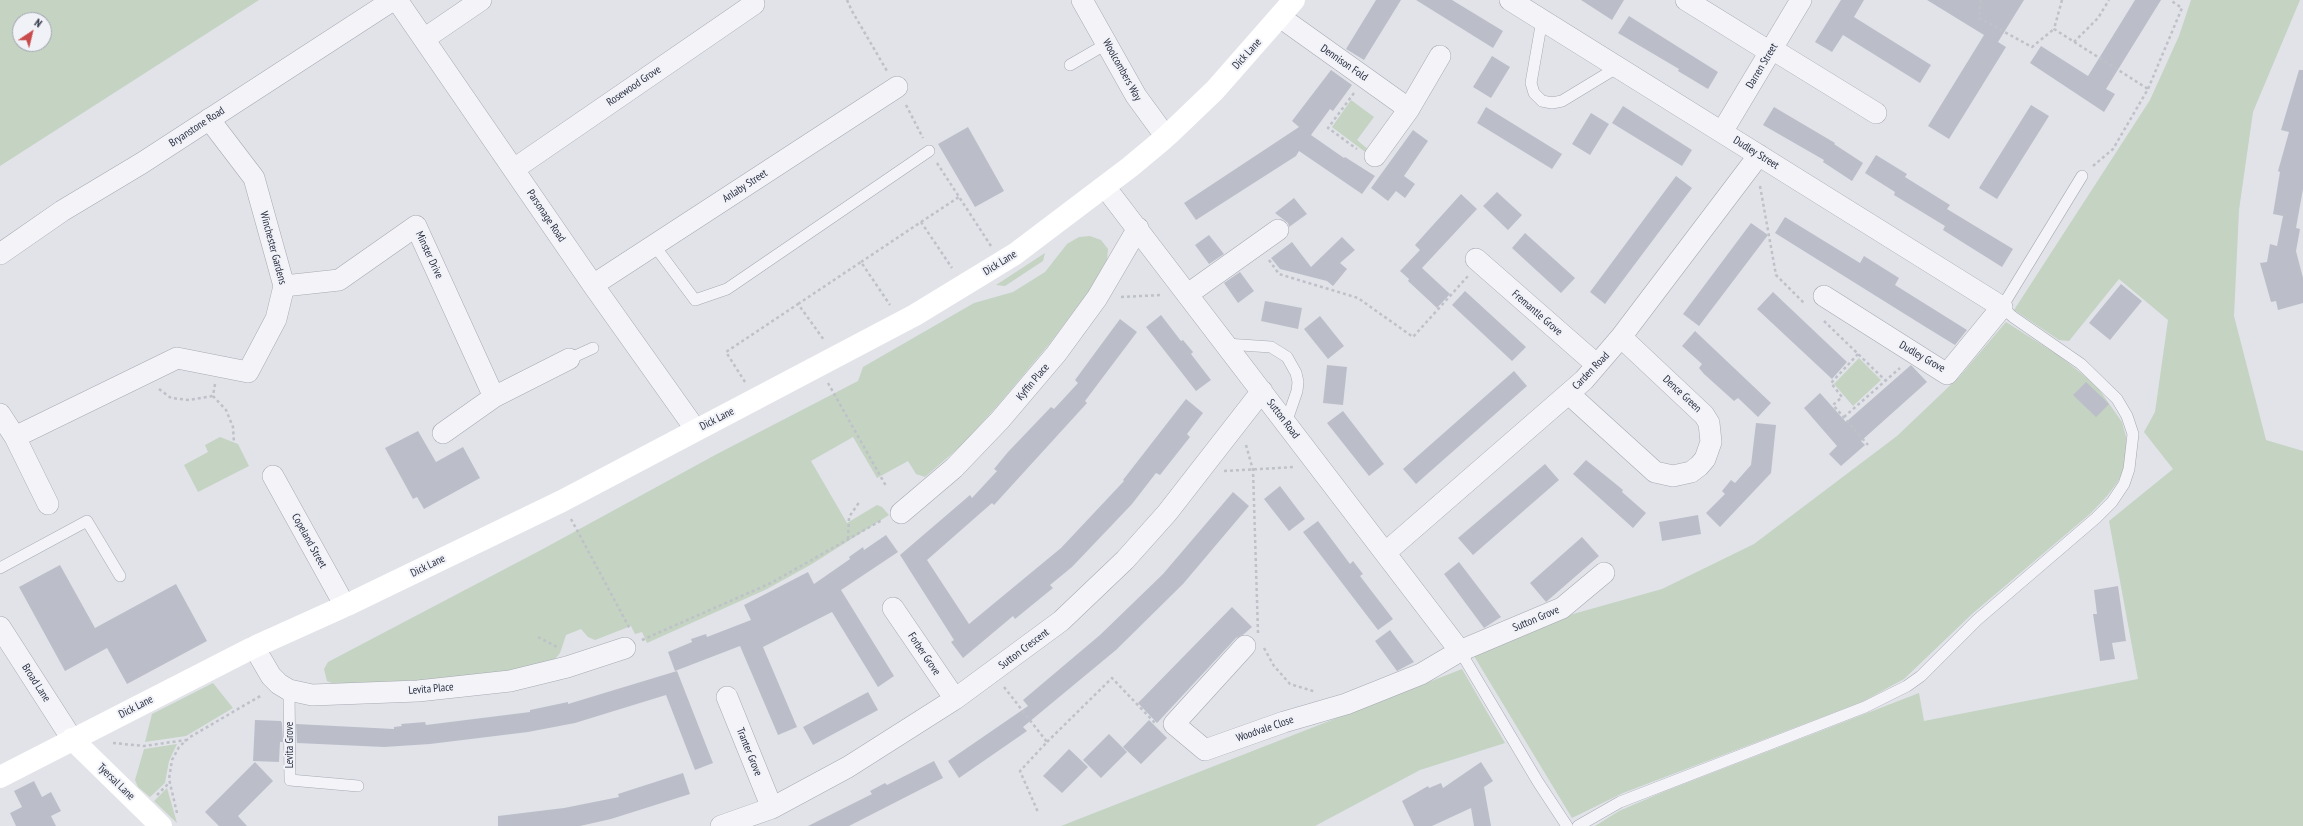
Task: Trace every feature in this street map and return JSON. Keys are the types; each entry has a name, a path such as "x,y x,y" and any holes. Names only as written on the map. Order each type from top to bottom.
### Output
{"street":[{"name":"Bryanstone Road","path":"0,254 62,211 209,119 393,0"},
{"name":"Parsonage Road","path":"397,0 593,286 696,430"},
{"path":"424,39 481,0"},
{"name":"Woolcombers Way","path":"1082,0 1136,96 1166,137"},
{"name":"Dick Lane","path":"0,776 254,647 345,606 562,501 902,323 964,286 1002,262 1105,187 1166,137 1215,90 1294,0"},
{"name":"Dudley Street","path":"1510,0 2002,306"},
{"path":"1686,0 1876,113"},
{"name":"Darren Street","path":"1722,132 1801,0"},
{"name":"Rosewood Grove","path":"514,169 754,4"},
{"name":"Dennison Fold","path":"1280,17 1409,109"},
{"path":"1375,156 1409,109 1440,56"},
{"name":"Anlaby Street","path":"593,286 896,87"},
{"name":"Winchester Gardens","path":"15,436 177,358 248,372 276,319 284,286 254,178 209,119"},
{"name":"Carden Road","path":"1385,553 1569,394 1597,365 1621,338 1759,155"},
{"name":"Sutton Road","path":"1105,187 1138,228 1460,651"},
{"name":"Minster Drive","path":"284,286 339,280 416,226 494,397"},
{"name":"Kyffin Place","path":"901,513 954,468 1000,420 1056,354 1097,298 1138,228"},
{"path":"1188,294 1278,230"},
{"name":"Fremantle Grove","path":"1478,261 1597,365"},
{"name":"Dudley Grove","path":"1816,302 1916,354 1946,374 2002,306"},
{"name":"Dence Green","path":"1569,394 1654,472 1673,476 1691,472 1699,466 1705,459 1711,442 1709,423 1704,415 1621,338"},
{"path":"442,433 494,397 569,359"},
{"name":"Sutton Crescent","path":"721,826 772,808 848,767 993,673 1061,621 1125,560 1167,513 1262,391"},
{"path":"0,414 15,436 48,504"},
{"name":"Copeland Street","path":"273,476 345,606"},
{"name":"Sutton Grove","path":"1460,651 1562,608 1604,573"},
{"name":"Forber Grove","path":"893,608 955,699"},
{"name":"Broad Lane","path":"0,627 72,739"},
{"path":"1174,724 1255,641"},
{"name":"Levita Place","path":"284,687 312,695 418,691 510,681 567,667 631,645"},
{"path":"254,647 271,676 284,687"},
{"name":"Woodvale Close","path":"1174,724 1205,750 1284,722 1372,695 1421,674 1460,651"},
{"name":"Tranter Grove","path":"727,697 772,808"},
{"name":"Tyersal Lane","path":"72,739 170,822"}],"lane":[{"path":"1542,20 1531,83 1534,93 1542,100 1552,103 1562,101 1618,68"},
{"path":"1070,65 1108,44"},
{"path":"654,246 695,300 727,289 930,151"},
{"path":"1578,826 1620,802 1865,707 1907,686 1921,676 1977,620 2096,518 2112,502 2124,484 2129,469 2133,434 2128,416 2117,400 2085,368 2013,317 2002,306 2082,176"},
{"path":"1226,344 1271,347 1287,357 1296,373 1298,382 1297,391 1286,423"},
{"path":"569,359 593,348"},
{"path":"0,568 87,521 120,576"},
{"path":"1460,651 1538,782 1567,826"},
{"name":"Levita Grove","path":"284,687 290,780 358,786"}],"path":[{"path":"847,0 930,151 1002,262"},
{"path":"1981,0 1979,18 2032,47 2054,28 2062,0"},
{"path":"2074,42 2098,18 2109,0"},
{"path":"2082,176 2112,149 2148,89 2182,8 2170,0"},
{"path":"2054,28 2148,89"},
{"path":"1365,78 1328,128 1367,156 1375,156"},
{"path":"1743,175 1761,187 1776,275 1816,302"},
{"path":"756,399 726,352 960,197"},
{"path":"921,222 964,286"},
{"path":"1257,245 1279,274 1358,298 1413,337 1478,261"},
{"path":"861,262 902,323"},
{"path":"1097,298 1188,294"},
{"path":"798,304 828,362 886,486"},
{"path":"1820,317 1886,380"},
{"path":"1858,354 1831,384 1842,397 1833,405 1868,445"},
{"path":"1844,417 1916,354"},
{"path":"213,396 220,366"},
{"path":"144,374 156,387 171,398 190,400 213,396"},
{"path":"213,396 228,416 233,427 234,443"},
{"path":"1238,421 1253,470 1255,641 1290,684 1318,692"},
{"path":"1198,473 1318,465"},
{"path":"562,501 631,645 771,582 877,522 901,513"},
{"path":"848,539 849,517 860,501"},
{"path":"993,673 1047,742"},
{"path":"1038,812 1020,771 1047,742 1112,678 1161,730 1174,724"},
{"path":"170,822 169,779 172,760 179,747 186,740 284,687"},
{"path":"108,742 144,746 186,740"}],"green space":[{"path":"0,0 259,0 0,166"},
{"path":"2191,0 2300,0 2253,112 2239,210 2234,316 2266,440 2303,451 2303,826 1595,826 1619,811 1663,792 1919,693 1924,721 2138,679 2109,521 2173,469 2144,432 2155,412 2168,320 2119,279 2069,341 2059,340 2014,310 2150,100 2179,36"},
{"path":"1351,100 1374,117 1357,140 1370,151 1368,154 1332,127"},
{"path":"1090,236 1101,240 1108,249 1107,260 1089,291 1050,343 999,404 962,445 925,477 916,474 908,461 877,478 853,437 811,461 847,523 877,505 882,507 889,515 812,564 767,589 647,643 642,632 635,634 631,626 595,640 588,637 581,629 566,635 560,653 550,665 437,682 334,684 327,681 324,669 328,662 541,550 717,454 858,381 863,367 974,303 1013,292 1045,272 1067,244 1079,237"},
{"path":"1045,253 1043,261 1005,286 996,285"},
{"path":"2006,322 2058,355 2081,373 2098,388 2122,422 2126,437 2127,453 2124,469 2117,483 2107,496 2091,513 1972,614 1904,679 1862,702 1623,793 1572,818 1474,656 1573,614 1662,589 1754,544 1897,436 1960,376"},
{"path":"1859,358 1881,380 1853,406 1834,384"},
{"path":"220,437 238,444 249,466 198,492 184,465 208,452 205,445"},
{"path":"1462,669 1505,743 1420,770 1315,826 1061,826"},
{"path":"213,683 233,708 186,736 145,742 152,714"},
{"path":"177,744 169,761 165,783 150,797 138,787 135,780 144,749"},
{"path":"167,788 177,823 154,801"}],"building":[{"path":"1376,0 1401,0 1364,60 1346,49"},
{"path":"1416,0 1452,0 1503,31 1493,48"},
{"path":"1581,0 1624,0 1612,20"},
{"path":"1841,0 1864,0 1854,17 1931,65 1920,83 1843,35 1832,52 1815,42"},
{"path":"1927,0 2024,0 1998,42 2006,47 1949,139 1928,126 1984,35"},
{"path":"2135,0 2161,0 2106,89 2115,94 2104,112 2030,63 2041,46 2088,76"},
{"path":"1629,16 1718,72 1708,89 1678,71 1679,69 1618,33"},
{"path":"1492,56 1510,67 1491,98 1473,87"},
{"path":"1331,70 1352,85 1333,111 1330,109 1311,135 1344,158 1345,157 1375,176 1362,194 1299,151 1296,156 1196,220 1184,203 1299,127 1292,121"},
{"path":"2299,70 2303,70 2303,189 2296,228 2300,229 2296,251 2303,278 2303,303 2278,310 2276,301 2271,302 2260,263 2267,262 2270,244 2277,246 2283,216 2273,214 2280,172 2278,171 2289,132 2281,130"},
{"path":"2031,105 2049,116 1997,199 1979,188"},
{"path":"1623,106 1692,150 1682,166 1612,123"},
{"path":"1486,107 1562,154 1552,169 1477,123"},
{"path":"1774,107 1835,143 1834,144 1863,163 1852,181 1823,162 1824,160 1763,125"},
{"path":"1591,113 1609,124 1590,155 1572,144"},
{"path":"968,127 1004,191 975,207 938,144"},
{"path":"1413,130 1428,141 1404,176 1415,184 1405,198 1396,191 1388,201 1371,188"},
{"path":"1876,155 1907,174 1905,177 1950,205 1947,209 2013,249 2002,267 1943,230 1945,226 1894,195 1895,192 1865,173"},
{"path":"1676,176 1692,188 1605,304 1590,292"},
{"path":"1497,192 1522,215 1508,230 1483,206"},
{"path":"1461,194 1477,209 1422,268 1450,294 1437,308 1408,281 1409,279 1400,271 1420,250 1415,245"},
{"path":"1294,198 1307,214 1289,227 1288,223 1275,213"},
{"path":"1785,217 1860,263 1864,256 1899,278 1895,285 1967,330 1955,345 1924,326 1775,233"},
{"path":"1751,223 1768,235 1699,326 1683,314"},
{"path":"1525,233 1575,278 1561,293 1512,248"},
{"path":"1209,235 1224,254 1209,264 1195,245"},
{"path":"1342,237 1355,250 1340,263 1347,269 1333,286 1327,281 1280,269 1271,258 1292,242 1311,267"},
{"path":"1240,272 1254,291 1238,303 1224,283"},
{"path":"2121,284 2142,301 2110,340 2089,323"},
{"path":"1465,291 1526,347 1512,361 1452,305"},
{"path":"1773,292 1847,362 1832,379 1757,309"},
{"path":"1265,301 1302,308 1298,329 1261,321"},
{"path":"1161,315 1181,341 1183,340 1193,352 1191,354 1211,380 1196,391 1146,327"},
{"path":"1320,316 1344,346 1328,359 1304,329"},
{"path":"1120,319 1137,332 1085,401 1087,403 994,505 992,503 927,560 969,624 1061,548 1124,481 1123,480 1186,399 1203,413 1187,434 1190,437 1160,475 1156,473 1132,504 1072,567 1050,585 1053,588 1015,619 1013,616 963,658 951,642 954,640 900,555 970,495 972,498 997,471 994,469 1008,452 1051,407 1054,409 1078,383 1075,380"},
{"path":"1695,331 1771,403 1758,417 1738,398 1734,401 1704,374 1699,368 1702,364 1682,346"},
{"path":"1327,365 1347,367 1343,405 1323,403"},
{"path":"1911,365 1927,382 1861,441 1865,445 1841,466 1829,454 1837,446 1804,408 1820,393 1846,422"},
{"path":"1514,371 1527,386 1416,484 1403,469"},
{"path":"2086,382 2109,404 2096,417 2073,395"},
{"path":"1343,411 1384,464 1369,476 1327,423"},
{"path":"1756,423 1776,425 1771,473 1720,527 1706,513 1725,494 1722,491 1731,480 1735,483 1751,465"},
{"path":"418,431 436,462 463,447 480,478 424,509 417,497 413,499 385,448"},
{"path":"1586,460 1623,490 1622,492 1646,513 1633,528 1573,474"},
{"path":"1545,464 1559,480 1473,555 1458,538"},
{"path":"1280,486 1305,519 1289,531 1264,499"},
{"path":"1233,492 1249,506 1183,584 1116,650 1023,727 1027,731 959,778 948,761 1028,706 1023,700 1100,635 1163,574"},
{"path":"1698,515 1701,534 1662,541 1659,522"},
{"path":"1318,521 1350,564 1353,561 1363,574 1360,576 1393,619 1378,630 1303,532"},
{"path":"886,535 898,552 841,590 894,676 878,687 832,612 763,647 797,727 778,735 740,646 675,671 668,652 692,642 691,639 706,634 707,637 751,620 744,605 808,572 814,584 850,559 849,557 863,547 864,550"},
{"path":"1582,537 1599,556 1546,602 1530,583"},
{"path":"1459,562 1501,617 1484,628 1444,574"},
{"path":"60,565 95,628 176,584 207,641 127,684 107,648 65,671 19,587"},
{"path":"2118,586 2126,641 2112,643 2115,659 2100,661 2093,614 2097,614 2094,590"},
{"path":"1232,607 1252,627 1244,634 1236,638 1157,723 1138,703"},
{"path":"1390,630 1414,662 1397,671 1375,641"},
{"path":"677,671 713,763 695,770 666,695 575,723 528,732 430,744 384,747 297,743 296,724 394,729 394,727 402,726 401,724 425,722 426,725 530,712 530,710 568,702 568,704"},
{"path":"868,692 878,710 813,745 803,727"},
{"path":"255,720 281,721 283,742 280,742 279,762 253,761"},
{"path":"1149,720 1167,738 1141,764 1123,747"},
{"path":"1109,734 1127,752 1101,778 1083,760"},
{"path":"1069,749 1088,767 1062,793 1043,776"},
{"path":"934,761 943,778 849,826 808,826 872,794 870,791 885,783 887,785"},
{"path":"255,762 273,781 238,816 247,826 219,826 205,812"},
{"path":"1481,762 1493,781 1484,787 1491,826 1474,826 1471,808 1432,826 1414,826 1402,801 1428,786 1429,788 1441,783 1443,788"},
{"path":"683,773 690,794 611,819 580,826 498,826 498,816 564,808 619,797 618,794"},
{"path":"34,781 42,797 51,792 61,811 51,816 56,826 16,826 10,813 22,807 14,791"}]}
